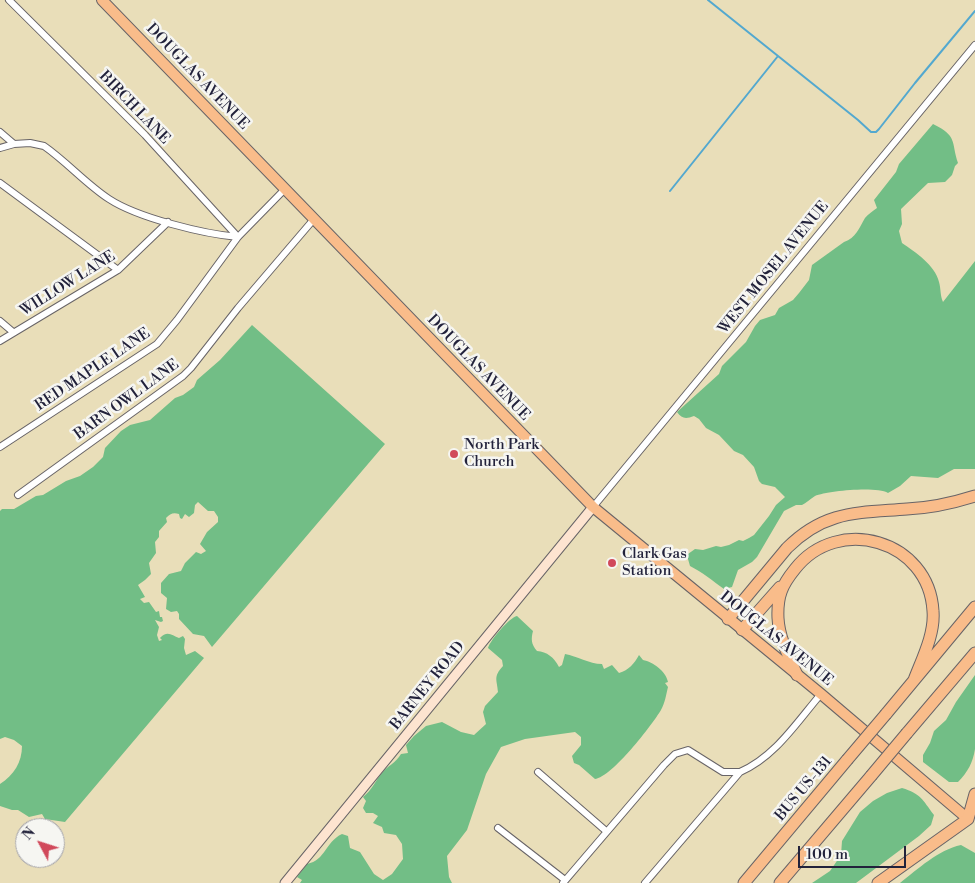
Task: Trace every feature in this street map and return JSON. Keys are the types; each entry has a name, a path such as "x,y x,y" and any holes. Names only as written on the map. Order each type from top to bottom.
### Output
{"highway":[{"path":"728,618 796,538 817,524 842,515 930,507 975,496"},
{"path":"742,630 805,558 818,549 830,543 846,539 868,540 880,543 900,552 920,572 927,584 933,610 933,626 914,680"},
{"path":"783,583 778,609 780,632 797,675"},
{"name":"BUS US-131","path":"744,883 975,606"},
{"path":"780,883 975,653"},
{"path":"878,883 972,822 975,794"}],"main road":[{"name":"DOUGLAS AVENUE","path":"102,0 593,507 972,822"}],"street":[{"name":"BIRCH LANE","path":"10,0 145,135 238,237"},
{"name":"WEST MOSEL AVENUE","path":"593,507 975,45"},
{"path":"0,132 14,144"},
{"path":"0,148 14,144 30,143 44,146 109,199 128,210 220,236 238,237"},
{"path":"0,183 118,270"},
{"name":"RED MAPLE LANE","path":"0,447 157,344 238,237 285,189"},
{"name":"BARN OWL LANE","path":"18,495 187,372 238,308 314,219"},
{"name":"WILLOW LANE","path":"0,341 118,270 168,222"},
{"path":"0,321 13,332"},
{"name":"BARNEY ROAD","path":"285,883 593,507"},
{"path":"646,883 740,772 767,756 820,694"},
{"path":"498,828 564,881 670,759 683,750 693,752 723,772 740,772"},
{"path":"538,772 606,831"}],"green space":[{"path":"933,124 950,136 958,163 952,175 945,182 928,183 901,209 902,224 899,231 902,243 924,259 937,276 943,302 975,261 975,469 954,469 938,478 911,476 900,486 888,493 873,490 840,491 821,494 802,505 796,505 784,511 757,557 738,570 732,587 724,589 690,566 688,554 695,549 703,550 716,546 721,547 749,538 754,535 776,505 785,497 775,487 762,484 754,467 743,455 734,451 719,435 706,428 699,419 694,416 684,418 677,412 719,374 722,366 746,342 760,320 775,315 779,308 793,300 809,280 812,265 852,238 865,218 877,208 874,200 896,172 899,164"},
{"path":"252,325 385,444 212,647 204,636 193,634 179,619 177,611 171,612 166,609 167,598 161,593 161,583 169,574 181,571 185,563 196,552 201,554 206,551 200,544 207,532 218,522 218,517 214,511 208,511 198,502 195,505 194,513 189,517 185,514 182,519 179,514 175,513 167,517 167,522 159,531 159,537 155,542 156,553 149,563 151,574 138,585 145,597 140,599 144,603 149,602 156,612 159,611 160,617 162,617 163,621 161,622 155,620 159,627 157,635 159,641 162,640 160,638 165,634 179,638 183,636 185,639 184,648 186,655 195,651 204,658 65,822 65,818 44,818 42,814 29,817 18,810 0,806 0,784 16,768 21,757 22,746 14,740 5,737 0,739 0,511 2,509 14,509 66,481 80,476 103,457 105,448 121,431 130,425 150,420 175,398 194,387 197,380 220,360"},
{"path":"517,616 533,631 532,641 537,651 550,656 559,667 562,665 565,654 592,663 602,664 604,669 612,665 619,673 631,666 639,655 643,660 655,665 662,671 668,682 665,683 668,687 664,702 661,710 641,738 611,769 595,779 574,763 572,756 581,745 581,737 575,732 525,739 501,747 486,774 467,830 447,856 449,877 452,883 300,883 302,880 297,877 307,864 318,859 336,837 342,834 348,836 350,848 360,852 374,874 383,880 392,874 403,859 402,844 396,835 384,833 382,827 373,823 378,816 373,813 366,813 363,808 366,801 363,797 383,771 397,760 401,754 408,753 406,745 426,726 442,722 461,732 474,735 486,724 483,712 485,706 498,692 497,676 503,666 502,660 488,648 501,629"},
{"path":"975,675 974,754 962,778 958,782 949,782 923,762 923,755 934,731 946,720"},
{"path":"902,788 913,792 924,801 934,815 931,825 856,883 812,883 830,871 841,855 842,841 860,812 873,801 887,793"},
{"path":"961,845 975,853 975,883 900,883 944,851"}],"waterway":[{"path":"708,0 871,132 876,132 879,129 975,11"},
{"path":"670,191 778,56"}],"place":[{"name":"North Park Church","path":"454,454"},
{"name":"Clark Gas Station","path":"612,563"}]}
